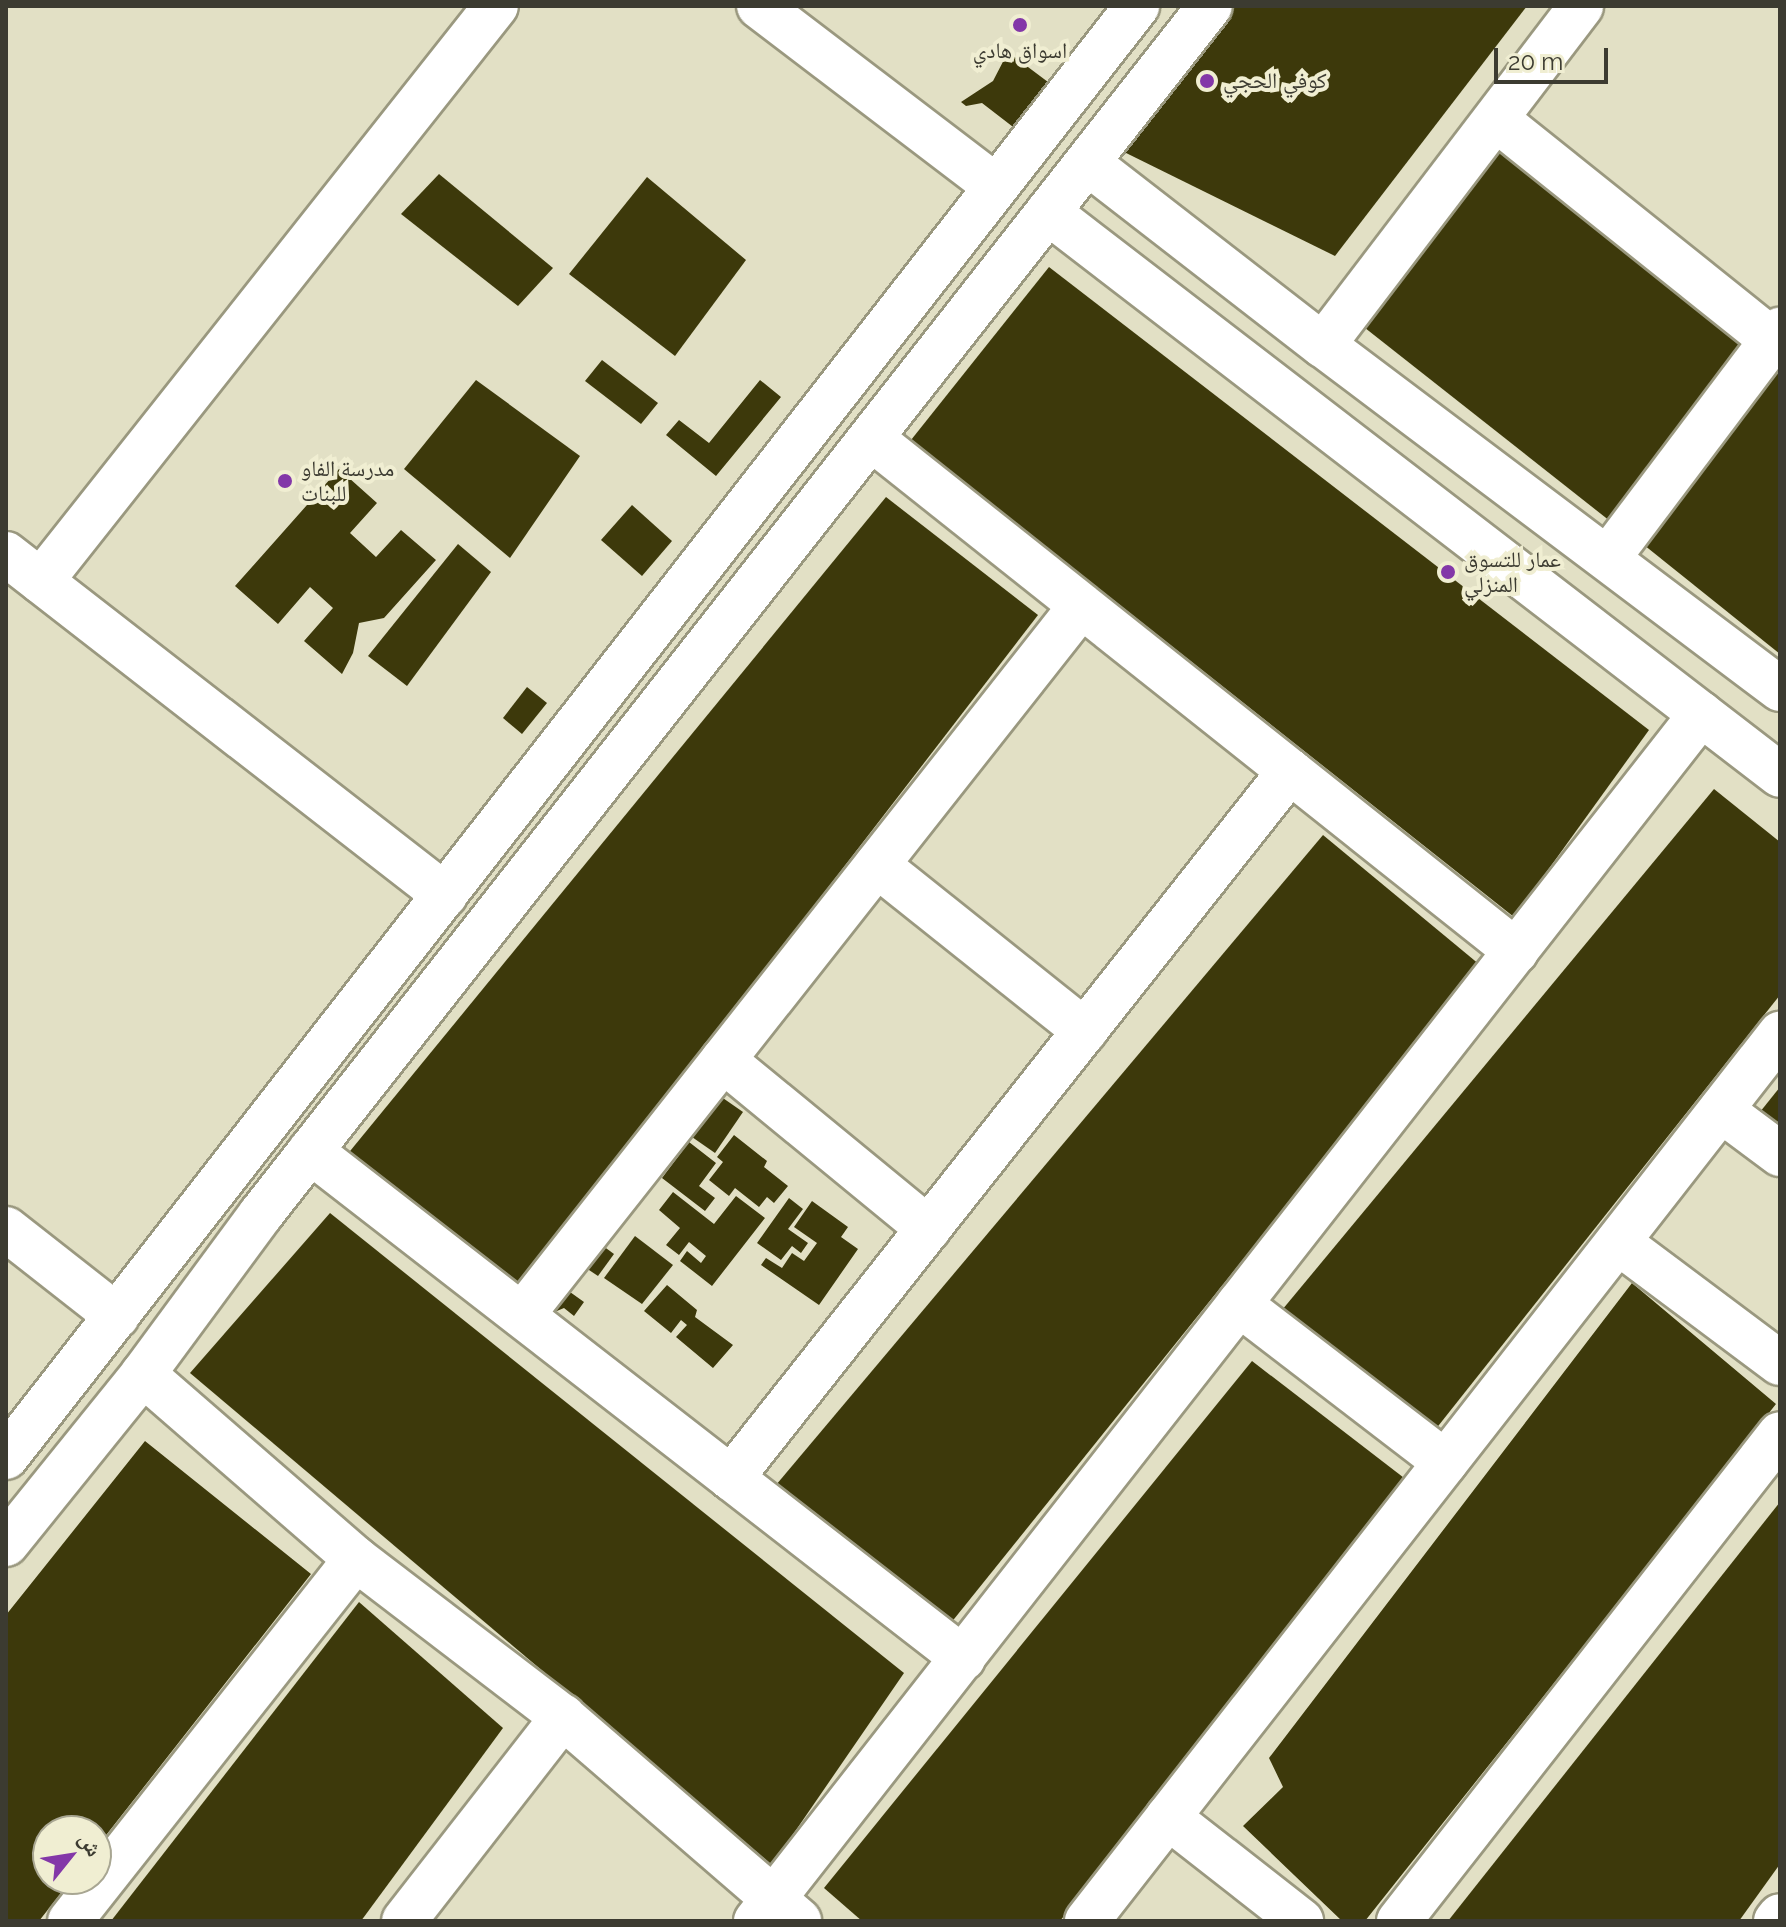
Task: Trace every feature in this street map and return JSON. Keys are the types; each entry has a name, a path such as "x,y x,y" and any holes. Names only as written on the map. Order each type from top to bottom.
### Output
{"street":[{"path":"41,581 496,6"},
{"path":"759,6 995,186"},
{"path":"6,1457 1137,6"},
{"path":"6,1544 143,1374 310,1151 1210,6"},
{"path":"1323,345 1581,6"},
{"path":"1496,119 1776,335 1608,558"},
{"path":"1088,163 1323,345 1780,689"},
{"path":"1048,212 1780,775"},
{"path":"872,439 1516,951"},
{"path":"6,554 445,895"},
{"path":"522,1315 1081,606"},
{"path":"143,1374 356,1559 563,1717 776,1914 963,1658 1701,714"},
{"path":"731,1478 1290,771"},
{"path":"877,865 1085,1031"},
{"path":"1087,1921 1780,1034"},
{"path":"723,1060 929,1229"},
{"path":"1721,1110 1780,1154"},
{"path":"310,1151 963,1658"},
{"path":"243,1154 247,1172 258,1187 280,1190"},
{"path":"193,1218 207,1216 224,1223 232,1239 233,1252"},
{"path":"6,1229 117,1316"},
{"path":"1618,1242 1780,1363"},
{"path":"1239,1304 1445,1462"},
{"path":"1399,1921 1780,1434"},
{"path":"70,1921 356,1559"},
{"path":"404,1921 563,1717"},
{"path":"1168,1817 1301,1921"},
{"path":"1776,1921 1780,1916"}],"building":[{"path":"1233,6 1527,6 1335,256 1120,150"},
{"path":"1008,52 1048,82 1017,130 982,103 966,106 961,102 993,81"},
{"path":"1498,137 1747,338 1615,525 1360,324"},
{"path":"439,174 553,268 518,306 401,214"},
{"path":"647,177 746,260 675,356 569,274"},
{"path":"1049,267 1649,730 1514,917 911,440"},
{"path":"602,360 658,403 641,424 585,381"},
{"path":"1780,370 1780,654 1644,545"},
{"path":"476,380 580,456 510,558 404,469"},
{"path":"760,380 781,397 716,476 666,435 679,420 709,443"},
{"path":"339,469 377,503 350,533 376,557 401,530 436,560 384,618 359,623 353,653 342,674 304,641 333,608 310,587 278,624 235,586"},
{"path":"886,497 1038,615 522,1285 346,1156"},
{"path":"632,505 672,541 642,576 601,540"},
{"path":"458,544 491,572 407,686 368,656"},
{"path":"527,687 547,703 522,734 503,718"},
{"path":"1714,789 1780,842 1780,995 1435,1430 1268,1327"},
{"path":"1323,835 1480,965 938,1639 776,1485"},
{"path":"1780,1087 1780,1135 1756,1117"},
{"path":"720,1096 743,1112 715,1153 692,1137"},
{"path":"734,1135 767,1161 764,1167 788,1186 774,1203 767,1197 759,1207 735,1188 729,1196 709,1180 723,1162 717,1157"},
{"path":"689,1142 716,1163 699,1186 715,1198 705,1211 662,1178"},
{"path":"673,1192 714,1224 736,1196 765,1218 712,1286 680,1261 687,1251 701,1263 706,1256 689,1242 679,1255 666,1245 680,1228 659,1210"},
{"path":"789,1198 803,1209 788,1229 808,1243 801,1253 792,1246 781,1260 757,1243"},
{"path":"812,1201 848,1227 841,1237 858,1249 819,1305 761,1265 766,1258 782,1268 792,1253 804,1261 817,1243 794,1227"},
{"path":"330,1213 904,1673 772,1865 190,1373"},
{"path":"635,1236 673,1265 642,1304 604,1278"},
{"path":"599,1243 614,1254 598,1276 583,1266"},
{"path":"1632,1283 1776,1404 1365,1921 1342,1921 1243,1826 1283,1787 1269,1758"},
{"path":"667,1285 697,1310 695,1317 733,1345 713,1368 676,1337 687,1325 681,1320 671,1333 644,1311"},
{"path":"563,1287 584,1302 574,1316 564,1308 552,1313"},
{"path":"1252,1361 1408,1481 1060,1921 862,1921 824,1888"},
{"path":"145,1441 311,1574 112,1828 112,1815 32,1815 32,1895 59,1895 39,1921 6,1921 6,1615"},
{"path":"1780,1502 1780,1864 1739,1921 1448,1921"},
{"path":"359,1602 503,1728 361,1921 111,1921"}],"place":[{"name":"اسواق هادي","path":"1020,25"},
{"name":"كوفي الحجي","path":"1207,81"},
{"name":"مدرسة الفاو للبنات","path":"285,481"},
{"name":"عمار للتسوق المنزلي","path":"1448,572"}]}
